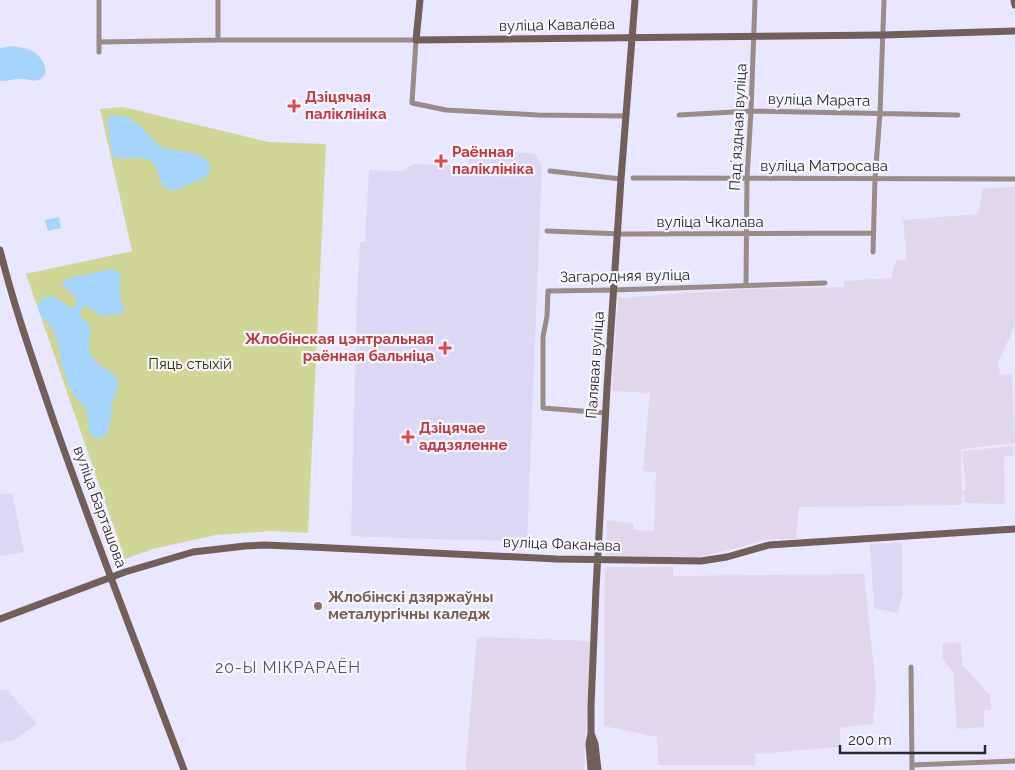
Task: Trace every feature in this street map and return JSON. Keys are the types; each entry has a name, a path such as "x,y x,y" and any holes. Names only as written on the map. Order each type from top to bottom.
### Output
{"main road":[{"path":"416,40 420,0"},
{"name":"Палявая вуліца","path":"590,770 589,744 606,412 617,234 635,0"},
{"path":"1014,0 1015,5"},
{"name":"вуліца Кавалёва","path":"416,40 754,37 1015,31"},
{"name":"вуліца Барташова","path":"0,250 26,341 69,465 184,770"},
{"name":"вуліца Факанава","path":"0,619 125,572 193,552 254,545 598,560 701,561 727,557 777,544 1015,529"},
{"name":"Палявая вуліца","path":"591,733 595,744 598,770"}],"street":[{"path":"99,0 99,52"},
{"path":"218,0 218,40"},
{"name":"Падʼяздная вуліца","path":"746,285 747,178 754,0"},
{"path":"873,252 884,0"},
{"path":"416,40 412,103 446,110 538,115 626,116"},
{"name":"вуліца Кавалёва","path":"99,42 416,40"},
{"name":"вуліца Марата","path":"679,115 751,111 958,115"},
{"path":"550,171 621,179"},
{"name":"вуліца Матросава","path":"633,178 1015,179"},
{"name":"вуліца Чкалава","path":"547,231 617,234 873,233"},
{"name":"Загародняя вуліца","path":"606,412 542,408 543,337 547,316 548,291 825,284"},
{"path":"911,667 912,768 1015,761"}],"shaded area":[{"name":"Жлобінская цэнтральная раённая бальніца","path":"469,147 534,154 542,165 527,541 351,536 357,300 360,242 365,242 369,170 402,171 414,164 468,166"},
{"path":"1015,187 1015,324 998,363 1000,375 1012,374 1015,443 961,449 962,505 799,507 796,539 770,539 697,558 607,555 607,520 633,523 634,530 654,531 656,472 643,471 650,393 612,391 618,298 747,289 844,287 844,281 891,278 896,260 907,261 903,220 978,214 983,188"},
{"path":"1013,446 1014,456 1004,457 1005,504 964,503 963,490 966,490 962,451"},
{"path":"12,493 24,552 0,556 0,495"},
{"path":"902,543 903,592 898,613 874,608 870,544"},
{"path":"605,567 673,567 673,576 864,574 876,687 873,724 840,728 840,747 755,754 755,765 658,765 657,737 604,726"},
{"path":"477,637 590,641 584,770 465,770"},
{"path":"961,642 962,664 991,697 991,710 984,710 984,727 957,729 953,672 942,657 943,643"},
{"path":"6,689 37,723 13,741 5,741 0,745 0,690"}],"green space":[{"name":"Пяць стыхій","path":"123,107 268,142 326,144 308,533 272,531 216,535 153,549 125,559 26,274 132,251 100,109"}],"water":[{"path":"11,46 34,52 45,66 46,70 43,77 37,81 20,79 0,81 0,48"},
{"path":"110,116 127,117 134,121 161,146 203,157 208,161 210,167 209,174 185,187 171,190 163,186 155,166 149,160 113,157 107,121"},
{"path":"59,217 61,228 48,231 45,220"},
{"path":"113,269 119,272 120,275 120,294 124,313 102,316 86,306 80,312 81,317 90,327 89,347 91,354 97,362 114,374 118,383 108,430 103,437 93,438 90,434 86,409 69,387 62,367 56,337 49,324 41,316 38,304 48,296 54,296 71,308 76,304 77,298 62,284 67,278"}],"place":[{"name":"Дзіцячая паліклініка","path":"294,106"},
{"name":"Раённая паліклініка","path":"441,161"},
{"name":"Жлобінская цэнтральная раённая бальніца","path":"445,348"},
{"name":"Дзіцячае аддзяленне","path":"408,437"},
{"name":"Жлобінскі дзяржаўны металургічны каледж","path":"318,606"}],"district":[{"name":"20-Ы МІКРАРАЁН","path":"288,667"}]}
